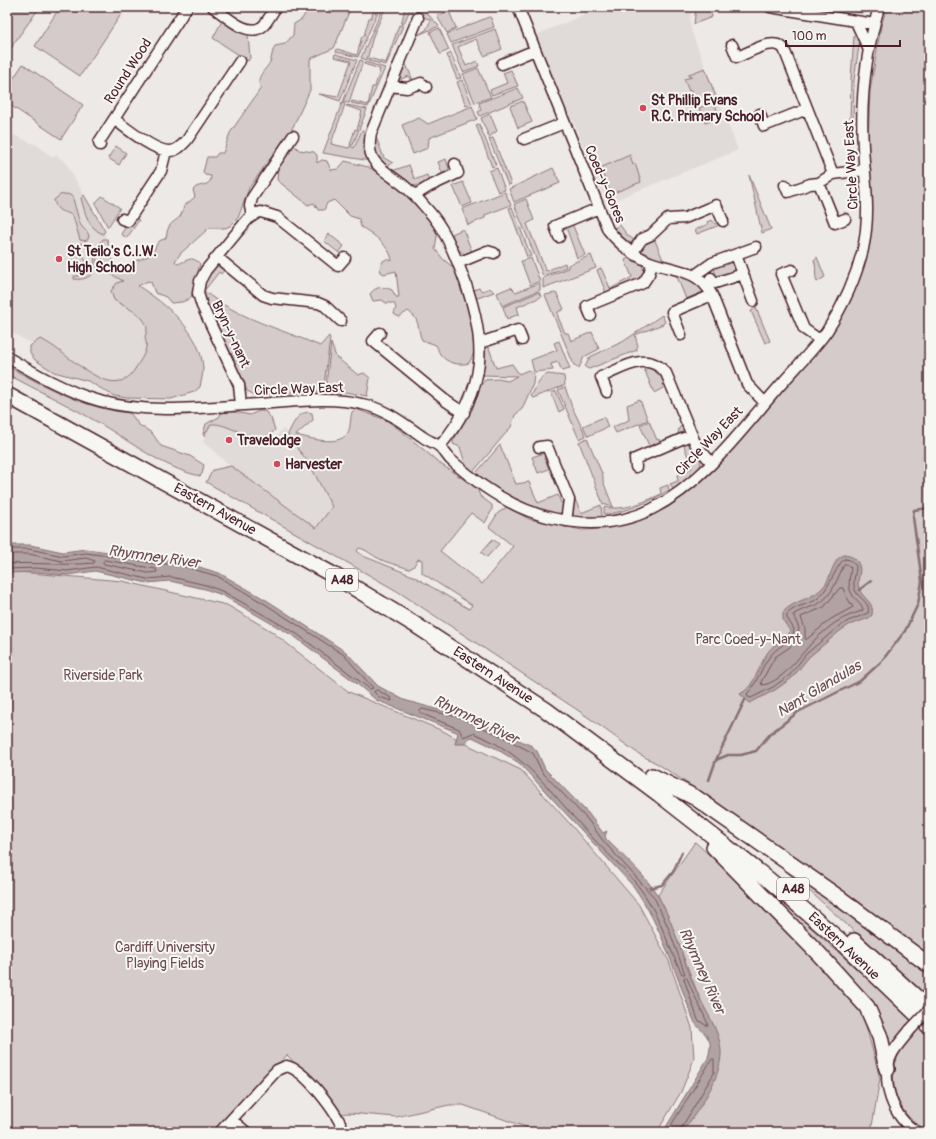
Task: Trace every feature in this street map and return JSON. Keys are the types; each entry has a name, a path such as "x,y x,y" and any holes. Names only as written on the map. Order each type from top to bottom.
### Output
{"highway":[{"name":"Eastern Avenue","path":"7,384 370,585 516,678 652,776 757,858 844,933 929,1010"},
{"name":"Eastern Avenue","path":"7,395 297,555 384,605 546,710 659,794 780,890 838,939 929,1026"},
{"path":"652,776 696,798 842,900 929,965"},
{"path":"659,794 792,926 867,1007 880,1037 887,1069"}],"street":[{"name":"Round Wood","path":"166,151 154,147 114,119 187,7"},
{"path":"212,7 244,28 252,30 263,25 276,7"},
{"name":"Coed-y-Gores","path":"518,7 564,123 611,234 622,246 632,252 652,262 695,275 705,283 712,295 747,384 765,403"},
{"path":"770,7 798,9 856,22 874,24"},
{"name":"Circle Way East","path":"7,357 76,393 117,405 160,408 322,400 360,403 375,407 440,446 448,458 461,468 514,504 538,515 580,523 619,521 634,516 651,509 674,495 711,462 820,340 844,301 861,256 867,218 868,198 863,148 862,105 868,50 878,7"},
{"path":"418,18 371,133 369,150 374,163 379,169 416,196 440,226 458,263 475,310 480,343 477,379 464,413 440,446"},
{"path":"856,22 862,32 868,50"},
{"path":"732,45 737,57 772,44 782,46 833,174"},
{"path":"502,64 535,50"},
{"path":"122,219 128,221 161,171 166,151 178,149 187,140 240,61"},
{"path":"390,86 407,88 421,83 426,86"},
{"path":"760,114 764,126 807,109"},
{"path":"100,145 99,142 114,119"},
{"path":"524,139 564,123"},
{"path":"293,136 252,198 250,206 252,216 257,213 266,212 277,217 338,266 345,258"},
{"path":"416,196 430,186 458,173 455,164"},
{"path":"785,185 788,192 810,184 819,183 833,174 865,170"},
{"path":"819,183 835,223 845,218"},
{"path":"632,252 642,239 653,233 668,219 684,218 716,205 723,221"},
{"path":"559,237 555,226 599,208"},
{"name":"Bryn-y-nant","path":"241,405 239,385 202,306 198,293 202,275 252,216"},
{"path":"695,275 712,262 756,247"},
{"path":"458,263 487,251 494,253"},
{"path":"736,255 753,301"},
{"path":"217,257 263,295 272,298 318,303 325,306 341,321"},
{"path":"591,316 587,306 643,283 649,274 652,262"},
{"path":"792,270 782,274 799,320 804,330 820,340"},
{"path":"711,278 715,283 743,274"},
{"path":"681,335 672,312 712,295"},
{"path":"480,343 518,330 522,340"},
{"path":"380,334 373,341 446,401 464,413"},
{"path":"607,392 601,377 642,360 659,366 666,373 690,435 698,450 711,462"},
{"path":"636,467 635,459 690,435"},
{"path":"539,447 547,446 567,494 570,506 566,521"},
{"path":"918,1132 914,1130 897,1112 890,1096 887,1069 892,1054 910,1030 929,1010"},
{"path":"220,1132 280,1068 286,1066 297,1070 330,1106 344,1132"},
{"path":"232,1120 246,1132"}],"shaded area":[{"name":"St Phillip Evans R.C. Primary School","path":"603,7 691,7 690,22 692,33 738,150 607,203 573,121 569,117 536,35"},
{"name":"St Teilo's C.I.W. High School","path":"7,132 38,146 53,158 56,155 66,163 104,231 110,258 160,334 130,385 109,385 7,330"},
{"path":"210,422 273,439 283,429 288,434 289,438 309,463 333,507 316,528 231,466 203,442"}],"green space":[{"path":"7,7 40,7 14,43 7,58"},
{"path":"60,7 126,7 80,76 35,46"},
{"path":"309,7 351,7 334,48 310,59 310,90 293,127 249,188 238,218 230,226 225,228 209,228 181,253 175,261 177,264 192,259 200,264 191,298 182,302 171,303 166,297 155,293 151,282 148,281 138,286 170,310 189,331 201,356 203,369 200,387 194,392 171,399 127,398 114,396 88,381 54,372 35,360 30,353 30,346 40,339 50,344 88,372 101,379 114,382 125,379 135,369 145,350 146,324 139,315 114,300 111,291 117,283 123,281 111,274 108,267 103,264 101,255 104,248 99,252 97,246 103,239 107,239 113,261 120,270 130,263 151,254 157,244 161,240 165,239 168,228 179,218 184,206 195,197 193,190 196,187 210,182 211,176 205,175 203,172 207,157 215,157 218,153 223,153 230,133 261,88 259,84 260,77 270,62 275,46 285,44 293,35 294,24 302,19"},
{"path":"375,7 380,7 358,57 336,52 337,49 357,55 362,36 364,36 369,18 371,18"},
{"path":"383,7 386,7 373,36 367,60 361,58"},
{"path":"405,7 411,7 386,65 368,61 369,58 386,63 399,25 401,26"},
{"path":"414,7 421,7 439,26 418,35 426,30 431,20 411,12"},
{"path":"696,7 710,8 712,17 694,24"},
{"path":"829,7 871,7 862,13"},
{"name":"Parc Coed-y-Nant","path":"887,7 929,7 929,955 699,791 658,764 639,754 582,713 397,591 206,482 213,470 231,466 316,528 332,507 309,463 289,438 288,434 294,422 303,413 312,413 313,420 296,435 330,441 342,438 347,434 352,412 356,409 386,420 442,465 477,488 480,496 492,505 492,510 485,523 471,513 440,551 482,584 513,546 489,527 498,513 507,507 529,519 582,530 604,529 649,517 672,504 699,483 724,458 829,333 870,232 872,194 868,141 870,91 881,26","holes":["359,548 384,561 409,569 413,567 418,559 422,560 422,573 472,605 469,609 413,576 363,556 357,551"]},
{"path":"449,11 456,28 447,33 437,16"},
{"path":"489,17 491,18 494,27 451,43 447,34"},
{"path":"223,19 248,34 250,58 248,61 213,38"},
{"path":"439,28 449,50 440,54 430,32"},
{"path":"495,29 502,49 484,56 476,39 458,47 466,66 477,61 479,66 463,72 452,45"},
{"path":"854,36 860,36 860,39 854,80 853,121 850,122 851,78"},
{"path":"451,53 461,78 457,79 447,55"},
{"path":"335,54 357,60 340,101 319,94 338,97 351,61 334,57"},
{"path":"360,60 363,61 349,103 343,102"},
{"path":"365,62 385,68 368,107 351,103 352,101 368,105 372,87 375,87 380,69 364,64"},
{"path":"405,62 413,80 412,81 409,76 401,79 403,84 397,84 401,66"},
{"path":"23,64 83,105 61,139 7,103 7,88"},
{"path":"478,68 491,97 475,103 463,74"},
{"path":"705,68 716,97 703,102 701,101 695,106 690,94 692,93 691,90 689,91 684,79 692,77 689,77 689,74"},
{"path":"511,70 518,86 492,95 490,90 507,83 503,73"},
{"path":"462,80 472,104 466,106 457,82"},
{"path":"518,88 523,98 480,116 478,112 481,110 479,103"},
{"path":"523,101 532,122 518,128 510,106"},
{"path":"714,102 720,118 705,123 699,108"},
{"path":"342,103 345,104 331,144 349,148 350,146 354,148 362,130 366,132 370,161 323,153"},
{"path":"346,106 367,109 353,145 350,145 355,129 357,130 362,111"},
{"path":"472,106 477,119 429,138 428,148 413,154 402,125 419,118 428,124"},
{"path":"490,114 497,131 489,137 481,118"},
{"path":"479,124 496,165 492,167 476,125"},
{"path":"374,132 384,158 393,163 385,167 375,151 373,142"},
{"path":"493,138 511,184 508,185 489,139"},
{"path":"290,144 294,145 299,150 314,152 317,155 317,163 322,160 327,161 331,170 338,169 345,161 368,167 393,182 417,205 435,226 437,236 435,249 443,259 455,269 459,279 461,291 468,303 475,337 474,353 469,363 457,364 449,362 440,354 436,345 422,340 417,321 408,311 399,317 394,314 396,308 394,303 386,303 382,300 373,301 370,294 377,288 392,290 396,297 399,297 396,271 384,274 381,272 380,268 383,261 387,259 392,261 391,256 385,246 361,227 359,219 350,216 334,200 327,203 324,210 318,210 314,203 308,205 277,180 278,168 285,159"},
{"path":"116,146 126,153 119,165 108,158"},
{"path":"630,155 633,165 635,163 641,182 611,194 600,168"},
{"path":"446,159 449,169 443,175 438,162"},
{"path":"409,165 414,178 417,179 427,175 429,181 417,185 409,184 392,171"},
{"path":"497,168 505,190 498,192 489,171"},
{"path":"553,168 560,183 514,202 509,189"},
{"path":"749,175 771,229 762,233"},
{"path":"463,182 472,203 462,207 453,186"},
{"path":"505,192 511,205 485,215 485,218 468,225 462,209"},
{"path":"68,194 73,197 81,225 88,233 89,237 86,241 80,240 73,216 57,208 54,200 60,195"},
{"path":"84,195 105,231 103,234 94,228 88,219 81,198"},
{"path":"102,196 120,208 108,227 96,205 96,202"},
{"path":"526,199 534,220 527,224 546,271 565,263 566,267 543,276 514,204"},
{"path":"512,207 531,256 527,257 509,208"},
{"path":"133,216 139,220 127,238 121,234"},
{"path":"712,220 715,224 726,220 727,222 697,234 695,230 708,224 707,222"},
{"path":"571,221 585,255 577,258 566,227 567,223"},
{"path":"620,225 627,235 634,240 629,244 614,228"},
{"path":"463,229 472,252 465,255 457,248 452,234"},
{"path":"329,234 344,246 339,253 324,241"},
{"path":"654,238 663,260 658,260 641,252 643,244"},
{"path":"80,243 93,249 97,260 96,266 91,275 86,278 74,279 74,276 79,276 92,270 95,262 92,251"},
{"path":"76,253 83,255 86,262 81,268 70,269 68,265"},
{"path":"591,255 596,268 543,288 543,278 568,268 568,265"},
{"path":"817,257 825,277 817,282 814,260"},
{"path":"531,258 540,281 530,285 521,261"},
{"path":"629,258 642,265 645,274 639,279 613,290 612,288 632,277 625,260"},
{"path":"730,261 735,266 733,271 718,277 716,276 714,268"},
{"path":"219,264 226,268 221,274 219,272 204,291 217,301 245,316 320,346 329,336 330,339 323,392 255,395 247,391 245,386 243,386 203,294 205,278 215,265"},
{"path":"601,268 611,290 606,293 597,270"},
{"path":"675,272 691,277 704,290 703,292 686,299"},
{"path":"540,283 540,290 502,306 497,293 511,287 516,292"},
{"path":"479,288 482,291 490,288 494,292 475,299 473,290"},
{"path":"539,292 541,297 517,307 519,314 507,319 503,307"},
{"path":"557,294 564,309 558,312 558,317 565,333 568,333 571,341 592,332 599,349 584,357 579,368 574,365 545,295"},
{"path":"756,308 770,341 765,343 751,311"},
{"path":"662,315 665,322 663,324 635,335 638,346 637,350 589,369 585,367 590,357 624,341"},
{"path":"559,341 570,369 562,371 558,362 551,364 553,370 534,372 531,360 557,350 554,343"},
{"path":"331,343 336,357 358,375 364,373 370,378 367,396 345,392 325,392"},
{"path":"488,345 496,368 512,364 519,374 528,370 534,374 533,384 522,409 515,415 511,427 473,472 466,466 460,447 453,444 453,441 472,410 479,388 485,380 498,379 508,381 517,376 483,375 486,346"},
{"path":"7,366 66,396 97,407 130,413 139,425 152,433 161,446 190,456 204,465 202,474 200,476 186,472 160,461 88,416 7,374"},
{"path":"643,366 654,369 660,374 666,384 662,385 663,388 654,393"},
{"path":"548,374 564,376 565,385 533,398 531,396 542,377"},
{"path":"565,387 572,407 586,436 579,439 558,390"},
{"path":"556,391 564,409 559,412 551,393"},
{"path":"640,400 648,420 616,433 613,427 629,420 627,405"},
{"path":"230,411 250,415 259,411 265,411 271,418 275,430 269,435 261,437 244,434 227,427 211,424 204,436 203,434 206,424 219,417 222,412"},
{"path":"604,417 608,427 588,436 583,426"},
{"path":"649,421 657,440 659,439 660,442 678,434 679,428 682,426 684,428 681,435 650,448 640,425"},
{"path":"587,438 603,476 603,481 613,507 603,504 579,442"},
{"path":"686,442 695,449 700,459 700,464 698,470 690,479 674,490 670,484 678,481 677,475 692,468 683,443"},
{"path":"500,445 516,484 529,482 538,503 558,495 561,503 567,501 561,513 552,514 529,506 505,493 476,473"},
{"path":"544,453 548,455 544,457 549,469 538,473 532,457"},
{"path":"668,485 669,490 646,503 630,509 604,515 604,507 619,508 640,503 661,494 660,488"},
{"path":"571,490 581,513 601,505 602,517 600,520 576,518 573,516"},
{"path":"493,539 499,544 487,557 481,552"},
{"name":"Cardiff University Playing Fields","path":"7,571 122,581 227,605 271,631 349,692 443,731 466,744 521,770 571,825 639,905 669,961 692,1028 694,1059 681,1092 657,1132 540,1132 463,1105 449,1105 396,1117 348,1113 338,1114 329,1101 287,1055 215,1132 7,1132"},
{"path":"695,842 750,892 850,995 863,1014 880,1079 871,1132 682,1132 701,1102 714,1028 698,994 658,895"},
{"path":"773,860 854,917 912,962 929,972 929,999 814,895"},
{"path":"778,898 912,1019 896,1038 889,1051 874,1009 863,991 777,901"},
{"path":"920,1028 929,1037 929,1132 918,1126 902,1108 894,1087 895,1063 907,1042"}],"water":[{"path":"7,545 30,545 63,552 86,549 138,556 155,560 176,560 219,573 268,601 346,652 378,686 404,700 439,710 459,713 532,746 537,751 545,769 588,813 603,833 607,831 605,836 606,839 641,874 658,896 675,932 698,995 718,1036 721,1051 718,1072 702,1104 682,1132 663,1132 708,1058 710,1046 709,1039 694,1021 661,935 644,902 634,887 519,763 495,748 472,737 468,739 466,744 455,744 458,733 376,700 295,637 222,595 205,589 170,581 147,583 95,571 67,575 36,572 7,573"},
{"path":"845,555 857,561 860,569 858,585 863,595 872,606 872,615 869,618 849,625 840,631 809,657 792,678 775,690 750,703 740,694 745,691 753,681 768,652 790,631 783,620 783,612 788,607 810,597 820,590 825,585 835,563 841,556"}],"waterway":[{"name":"Nant Glandulas","path":"709,780 716,760 728,755 741,755 756,751 770,734 798,712 860,681 881,662 905,631 918,604 922,581 913,517 914,510 929,508"},
{"path":"859,590 871,581"},
{"path":"716,760 745,700"},
{"name":"Nant Glandulas","path":"650,888 662,885 673,872 682,852"}],"place":[{"name":"St Phillip Evans R.C. Primary School","path":"643,108"},
{"name":"St Teilo's C.I.W. High School","path":"59,259"},
{"name":"Travelodge","path":"229,440"},
{"name":"Harvester","path":"277,464"}],"water label":[{"name":"Rhymney River","path":"154,557"},
{"name":"Rhymney River","path":"476,720"},
{"name":"Rhymney River","path":"702,971"}],"park label":[{"name":"Riverside Park","path":"103,675"}]}
